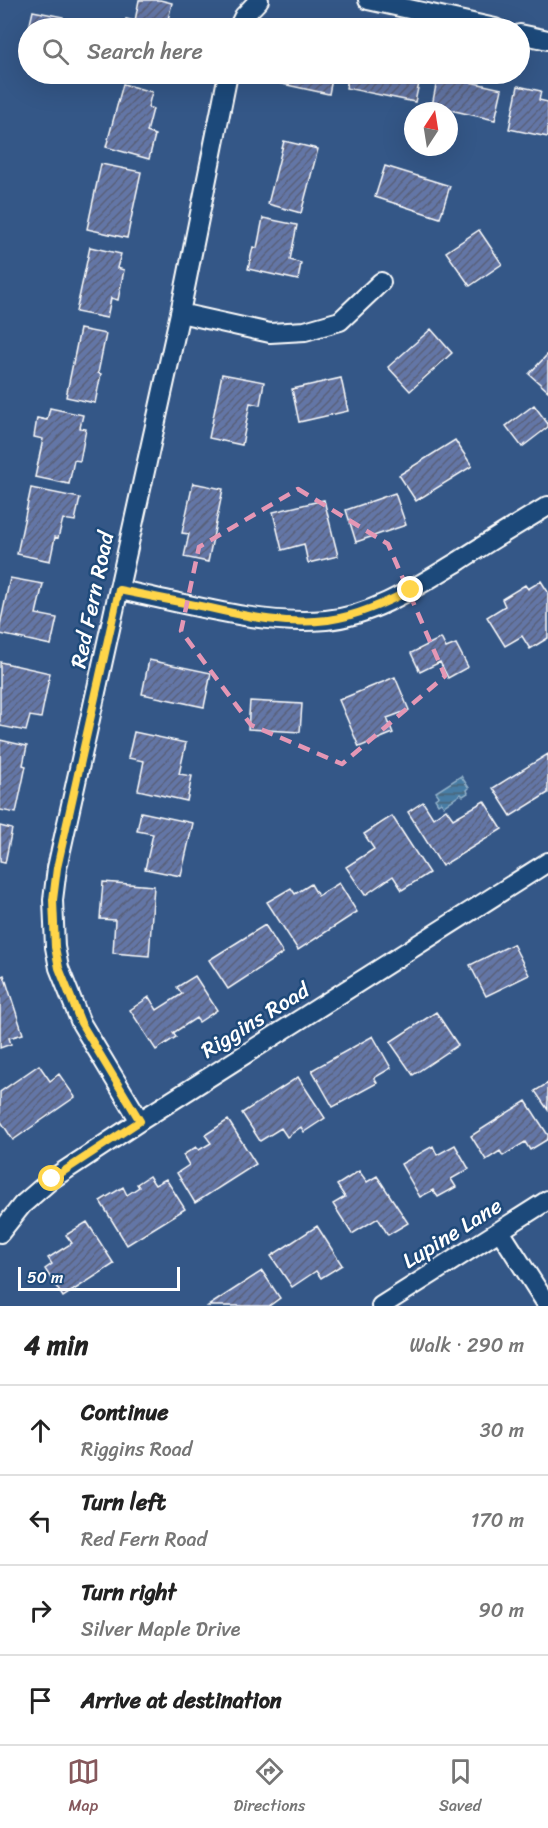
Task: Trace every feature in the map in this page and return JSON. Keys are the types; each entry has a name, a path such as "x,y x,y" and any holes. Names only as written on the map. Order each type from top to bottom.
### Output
{"street":[{"path":"243,18 259,0"},
{"path":"368,0 450,18"},
{"path":"530,36 548,40"},
{"name":"Red Fern Road","path":"140,1121 81,1023 59,968 55,947 53,900 57,868 180,313 226,84"},
{"path":"180,313 270,333 305,331 340,321 381,282"},
{"path":"119,590 248,616 288,621 328,620 352,615 385,603 411,590 548,506"},
{"name":"Riggins Road","path":"0,1233 22,1205 52,1179 548,862"},
{"name":"Lupine Lane","path":"381,1306 548,1200"},
{"path":"500,1231 548,1306"}],"highlighted area":[{"path":"298,489 388,544 445,676 342,764 251,725 181,631 199,547"}],"water":[{"path":"461,776 469,788 468,793 463,796 461,794 444,806 441,802 438,804 435,799 439,796 436,792"}],"building":[{"path":"139,0 160,0 172,3 168,18 136,18"},
{"path":"33,11 63,17 63,18 31,18"},
{"path":"123,84 152,92 148,107 153,109 147,132 155,135 149,159 106,147"},
{"path":"282,84 331,84 329,94"},
{"path":"347,84 419,84 415,102 346,88"},
{"path":"436,84 479,84 502,89 495,120 458,112 458,102 433,102"},
{"path":"518,86 541,91 539,100 548,102 548,137 509,129"},
{"path":"284,141 318,149 301,213 268,204"},
{"path":"101,164 141,172 127,238 87,229"},
{"path":"385,166 450,186 440,218 375,197"},
{"path":"263,218 297,225 290,260 301,263 298,280 248,269 253,247 257,248"},
{"path":"479,230 502,264 470,286 446,252"},
{"path":"90,247 121,254 117,268 124,270 118,300 111,298 107,318 76,312"},
{"path":"80,329 106,334 95,403 66,397"},
{"path":"431,329 452,353 410,391 388,367"},
{"path":"548,354 548,391 529,374"},
{"path":"222,374 264,382 260,405 250,403 242,445 209,438"},
{"path":"341,378 348,411 299,422 292,389"},
{"path":"534,405 548,427 522,447 506,426"},
{"path":"50,408 83,415 80,428 86,429 80,461 74,460 69,484 35,477 43,439 34,437 37,418 47,420"},
{"path":"455,440 472,466 416,501 399,475"},
{"path":"193,483 223,489 208,562 184,557 189,534 182,533"},
{"path":"31,488 80,498 75,521 63,519 58,538 55,537 50,561 17,554"},
{"path":"395,493 406,525 356,542 346,510"},
{"path":"324,500 338,556 308,563 304,544 282,550 273,512"},
{"path":"10,578 43,584 36,614 57,618 51,645 0,634"},
{"path":"541,581 548,592 548,638 530,649 522,636 505,646 487,617 505,606 502,599 525,585 528,589"},
{"path":"441,638 446,648 456,644 468,667 448,678 440,662 420,672 411,653"},
{"path":"149,660 211,673 204,707 142,694"},
{"path":"0,662 50,673 41,718 30,716 26,731 0,726"},
{"path":"395,677 409,710 387,718 393,733 359,747 339,700"},
{"path":"250,701 302,704 300,732 248,729"},
{"path":"134,732 186,743 179,774 192,776 187,801 138,790 144,761 128,758"},
{"path":"0,740 27,746 23,765 26,766 16,813 0,810"},
{"path":"548,754 548,793 511,816 493,788"},
{"path":"484,801 502,829 442,866 408,812 423,802 433,818 446,809 453,819"},
{"path":"141,812 193,823 181,876 145,869 153,834 137,831"},
{"path":"392,816 429,873 402,890 393,876 365,895 346,867 374,849 364,834"},
{"path":"0,826 12,829 5,863 0,862"},
{"path":"103,882 154,886 149,956 113,953 115,920 100,919"},
{"path":"339,883 357,912 298,950 267,902 291,888 295,894 311,884 318,896"},
{"path":"265,925 283,953 228,989 209,960"},
{"path":"513,944 529,975 486,996 470,965"},
{"path":"4,975 23,1034 9,1038 11,1044 0,1048 0,977"},
{"path":"195,976 217,1010 199,1022 196,1018 173,1033 176,1037 156,1050 130,1010 149,997 157,1010 182,994 177,987"},
{"path":"436,1012 458,1045 413,1075 390,1042"},
{"path":"373,1036 391,1068 374,1078 377,1083 333,1107 312,1070"},
{"path":"39,1065 50,1081 59,1074 75,1097 13,1140 0,1120 0,1092"},
{"path":"298,1077 325,1118 304,1132 301,1127 287,1137 281,1128 260,1141 242,1113"},
{"path":"548,1083 548,1110 535,1091"},
{"path":"526,1101 548,1135 548,1139 530,1150 525,1142 503,1156 500,1151 486,1160 471,1136"},
{"path":"228,1120 256,1164 195,1203 177,1173 189,1165 183,1155 196,1147 199,1150 211,1143 205,1135"},
{"path":"455,1145 469,1169 451,1179 456,1187 438,1197 433,1190 420,1197 401,1164 433,1146 437,1155"},
{"path":"359,1171 367,1182 377,1176 408,1223 388,1235 378,1218 352,1234 333,1204 345,1197 337,1185"},
{"path":"149,1176 155,1185 166,1179 185,1209 127,1245 100,1201 123,1187 127,1195"},
{"path":"87,1222 114,1264 63,1297 45,1269 52,1264 48,1258 72,1243 66,1235"},
{"path":"317,1226 342,1265 321,1278 316,1271 292,1287 271,1256"},
{"path":"262,1271 280,1298 269,1306 208,1306"}],"route":[{"path":"52,1179 140,1121 81,1023 59,968 55,947 53,900 57,868 119,590 248,616 288,621 328,620 352,615 385,603 411,590"}]}
